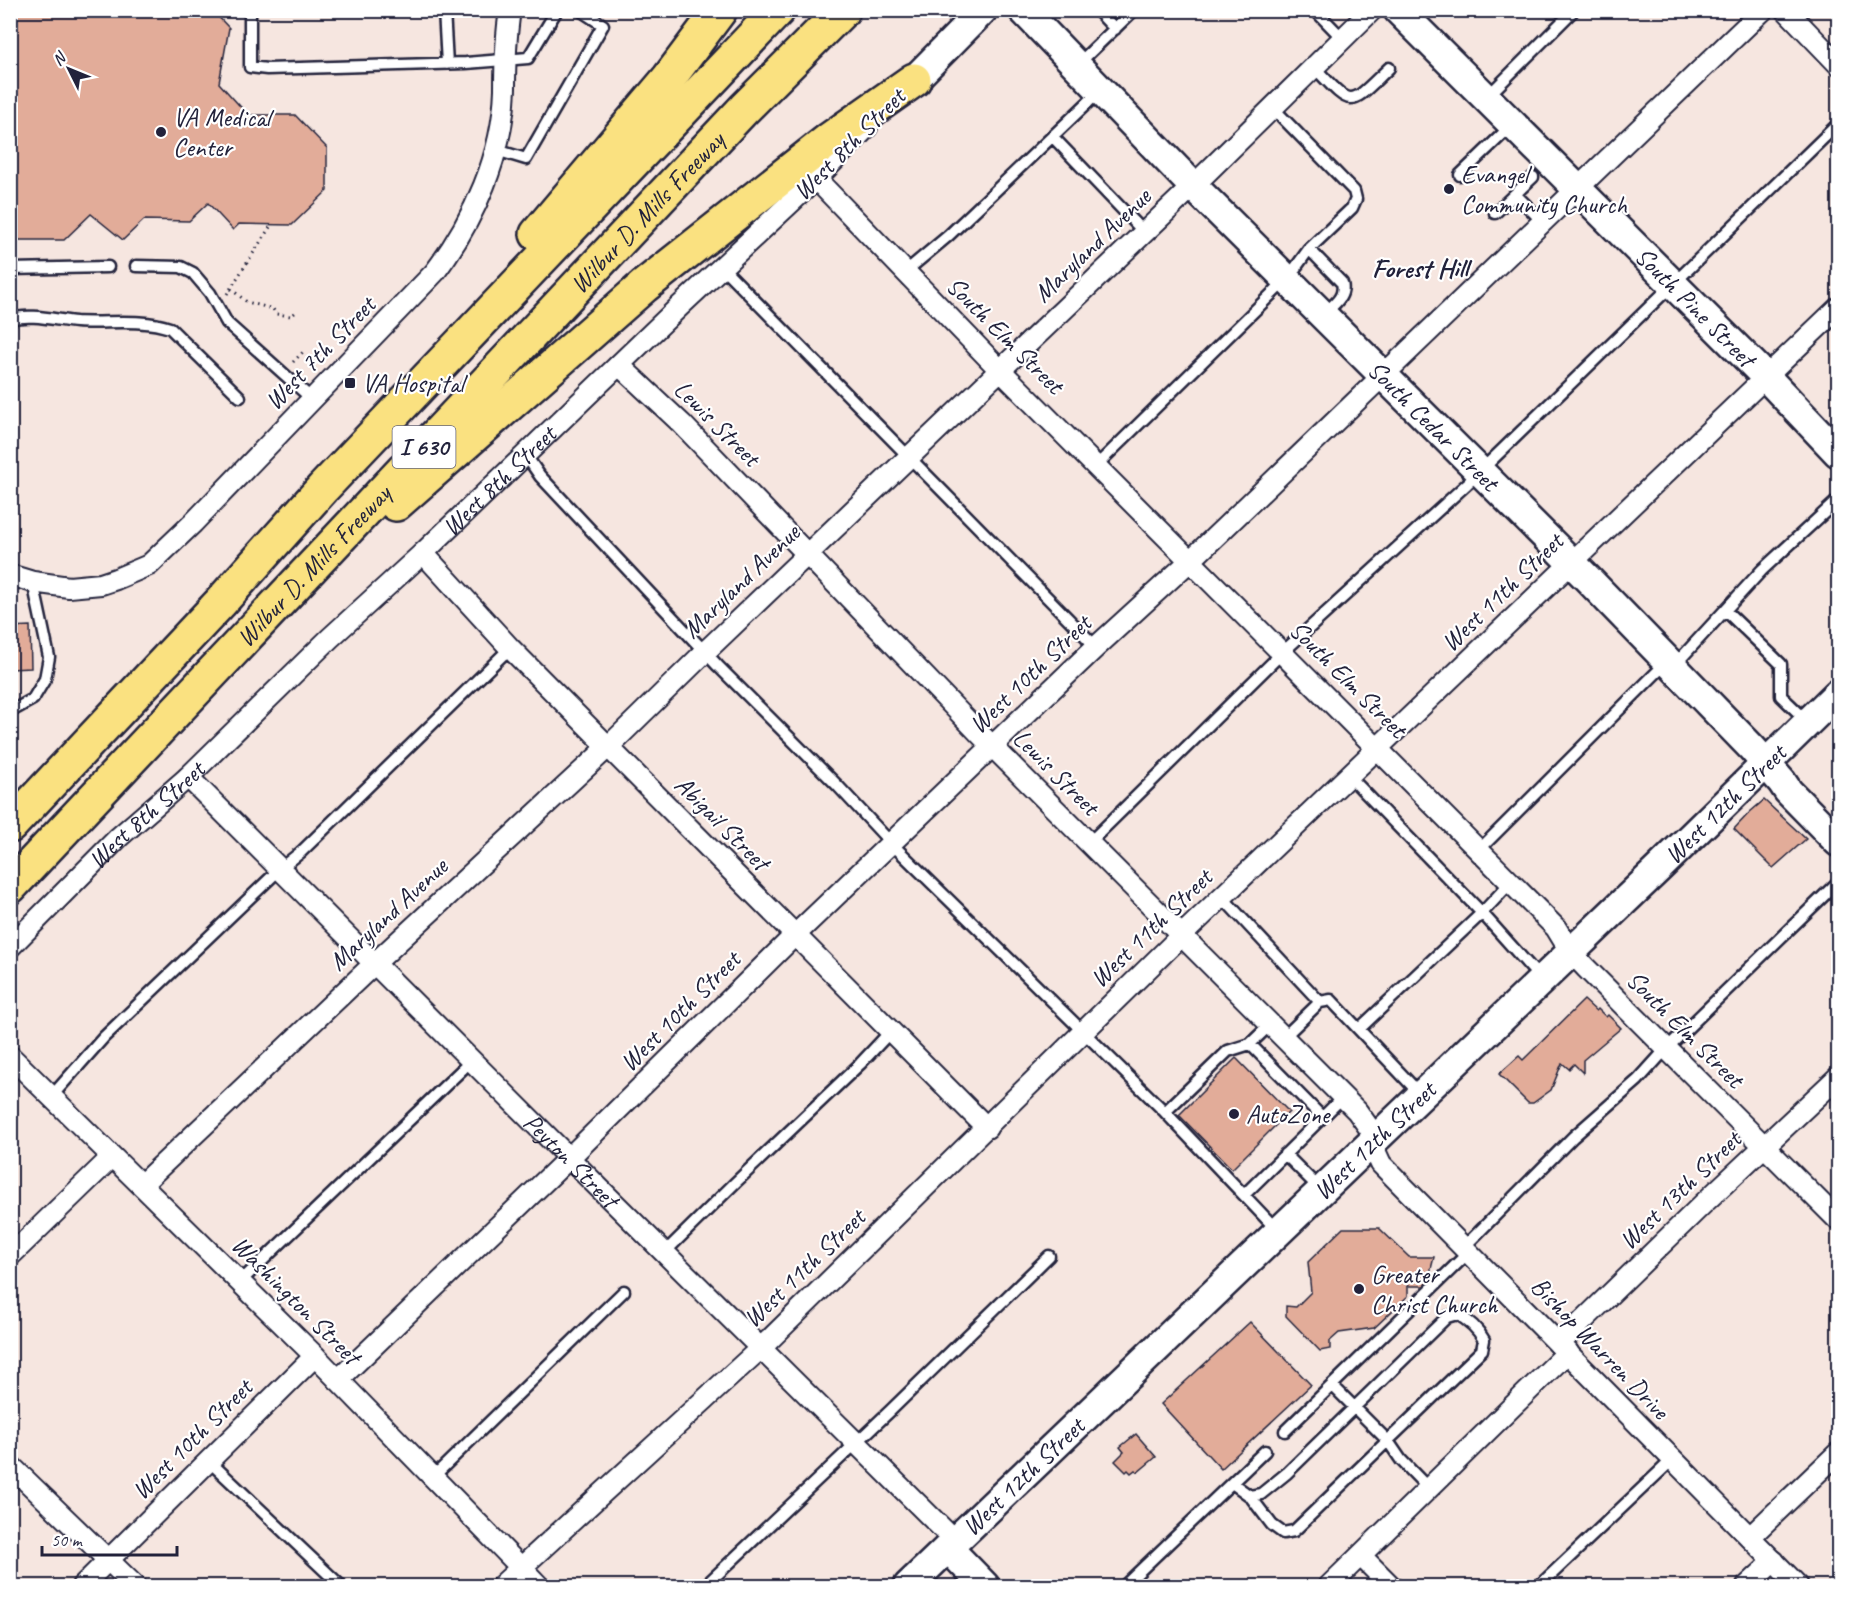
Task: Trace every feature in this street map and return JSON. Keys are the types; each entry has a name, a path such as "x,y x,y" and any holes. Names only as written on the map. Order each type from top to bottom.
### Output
{"highway":[{"path":"323,488 656,94 720,10"},
{"name":"Wilbur D. Mills Freeway","path":"10,826 220,603 323,488 778,10"},
{"name":"Wilbur D. Mills Freeway","path":"10,887 736,118 843,10"},
{"path":"246,636 644,286 830,139 914,80"}],"main road":[{"name":"West 8th Street","path":"914,80 983,10"},
{"name":"South Cedar Street","path":"1023,10 1193,186 1288,278 1571,563 1839,842"},
{"name":"South Pine Street","path":"1398,10 1767,378 1839,453"},
{"name":"West 12th Street","path":"918,1580 951,1544 1659,868 1839,693"},
{"name":"Peyton Street","path":"951,1544 986,1587"}],"street":[{"name":"West 7th Street","path":"10,575 33,582 69,587 101,584 147,566 164,552 313,400 435,272 453,248 477,201 496,150 505,88 510,10"},
{"name":"Maryland Avenue","path":"142,1184 375,963 608,747 1193,186 1372,10"},
{"name":"West 10th Street","path":"338,1380 569,1158 795,935 1096,647 1191,560 1763,10"},
{"path":"1786,10 1839,64"},
{"name":"West 8th Street","path":"10,946 119,837 188,777 330,638 423,553 816,179 914,80"},
{"name":"South Elm Street","path":"816,179 1000,369 1556,928 1570,951 1666,1049 1839,1220"},
{"name":"West 11th Street","path":"501,1587 761,1348 1182,935 1839,308"},
{"name":"Lewis Street","path":"619,365 682,424 993,747 1343,1096 1372,1131 1374,1141"},
{"name":"Abigail Street","path":"423,553 510,648 987,1128"},
{"name":"Peyton Street","path":"188,777 664,1253 857,1442 951,1544"},
{"name":"Washington Street","path":"10,1056 315,1356 538,1587"},
{"name":"West 13th Street","path":"1329,1587 1429,1489 1563,1348 1765,1147 1839,1077"},
{"name":"Bishop Warren Drive","path":"1374,1141 1381,1164 1798,1587"},
{"path":"12,1251 112,1157"},
{"name":"West 10th Street","path":"82,1587 315,1356"},
{"path":"1750,1537 1839,1453"},
{"path":"10,1466 135,1587"},
{"path":"1361,1556 1391,1587"},
{"path":"1747,1587 1774,1561"}],"lane":[{"path":"250,10 250,67 267,69 447,64 528,58 557,10"},
{"path":"444,10 447,64"},
{"path":"496,150 526,159 603,25 580,10"},
{"path":"1097,10 1115,29"},
{"path":"1077,66 1134,10"},
{"path":"1315,10 1344,40"},
{"path":"1487,98 1575,10"},
{"path":"1315,68 1341,95 1350,99 1358,98 1389,68"},
{"path":"905,272 948,236 1101,90"},
{"path":"1097,465 1288,278 1309,249 1352,208 1356,199 1354,192 1273,108"},
{"path":"1460,175 1513,124"},
{"path":"1089,843 1283,652 1479,472 1839,124"},
{"path":"1053,137 1144,232"},
{"path":"1495,213 1533,177"},
{"path":"1515,194 1543,222"},
{"path":"1309,249 1342,283 1344,289 1342,296 1324,314"},
{"path":"136,266 181,267 193,273 210,293 227,323 313,400"},
{"path":"10,269 108,267"},
{"path":"722,267 1096,647"},
{"path":"10,319 21,316 78,322 156,323 170,328 240,398"},
{"path":"525,454 540,476 705,652 892,844 1084,1030 1278,1231"},
{"path":"1479,850 1668,663 1683,656 1762,570 1839,500"},
{"path":"10,708 17,708 33,699 45,679 49,657 33,582"},
{"path":"1725,610 1781,663 1781,696 1808,722"},
{"path":"51,1097 104,1037 281,868 301,852 510,648"},
{"path":"1348,776 1482,913 1541,979"},
{"path":"1359,1029 1482,913 1511,882"},
{"path":"1285,1431 1467,1249 1573,1137 1638,1080 1666,1049 1839,882"},
{"path":"1222,897 1320,1002"},
{"path":"1165,1112 1228,1051 1278,1031 1320,1002 1331,1000 1421,1094"},
{"path":"664,1253 860,1064 891,1031"},
{"path":"1250,1044 1322,1117"},
{"path":"240,1282 471,1061"},
{"path":"1244,1195 1343,1096"},
{"path":"1285,1154 1321,1190"},
{"path":"705,1587 1049,1256"},
{"path":"433,1477 624,1291"},
{"path":"1232,1482 1250,1496 1272,1525 1283,1533 1294,1531 1482,1350 1484,1340 1473,1326 1457,1314 1447,1317 1287,1473 1261,1494 1250,1496"},
{"path":"1332,1385 1388,1441 1401,1460 1429,1489"},
{"path":"1124,1587 1265,1451"},
{"path":"1539,1587 1672,1460"},
{"path":"209,1461 341,1587"}],"path":[{"path":"226,295 272,224"},
{"path":"231,289 247,302 273,309 276,314 291,316 296,312"},
{"path":"293,362 303,352"}],"building":[{"name":"VA Medical Center","path":"10,10 212,10 229,28 219,83 248,115 295,115 327,148 327,191 292,225 239,224 233,230 208,203 189,221 144,220 123,240 91,214 64,240 15,240 10,235"},
{"path":"30,626 31,668 10,669 10,627"},
{"path":"1764,800 1806,839 1773,868 1734,829"},
{"path":"1584,1000 1596,1011 1598,1009 1606,1017 1608,1015 1621,1028 1583,1060 1583,1073 1574,1064 1569,1069 1562,1063 1551,1090 1533,1103 1528,1103 1499,1074 1519,1056 1523,1060"},
{"name":"AutoZone","path":"1236,1058 1289,1112 1232,1169 1179,1115"},
{"name":"Greater Christ Church","path":"1343,1228 1379,1228 1409,1257 1434,1257 1428,1281 1424,1286 1408,1286 1408,1296 1374,1328 1339,1333 1330,1341 1330,1349 1320,1351 1286,1316 1286,1306 1296,1307 1311,1292 1308,1262"},
{"path":"1250,1322 1311,1385 1221,1469 1161,1404"},
{"path":"1136,1434 1156,1457 1138,1472 1135,1470 1131,1473 1128,1470 1126,1472 1115,1461 1124,1452 1120,1447"}],"place":[{"name":"VA Medical Center","path":"161,132"},
{"name":"Evangel Community Church","path":"1449,189"},
{"name":"VA Hospital","path":"350,383"},
{"name":"AutoZone","path":"1234,1114"},
{"name":"Greater Christ Church","path":"1359,1289"}],"district":[{"name":"Forest Hill","path":"1420,268"}]}
